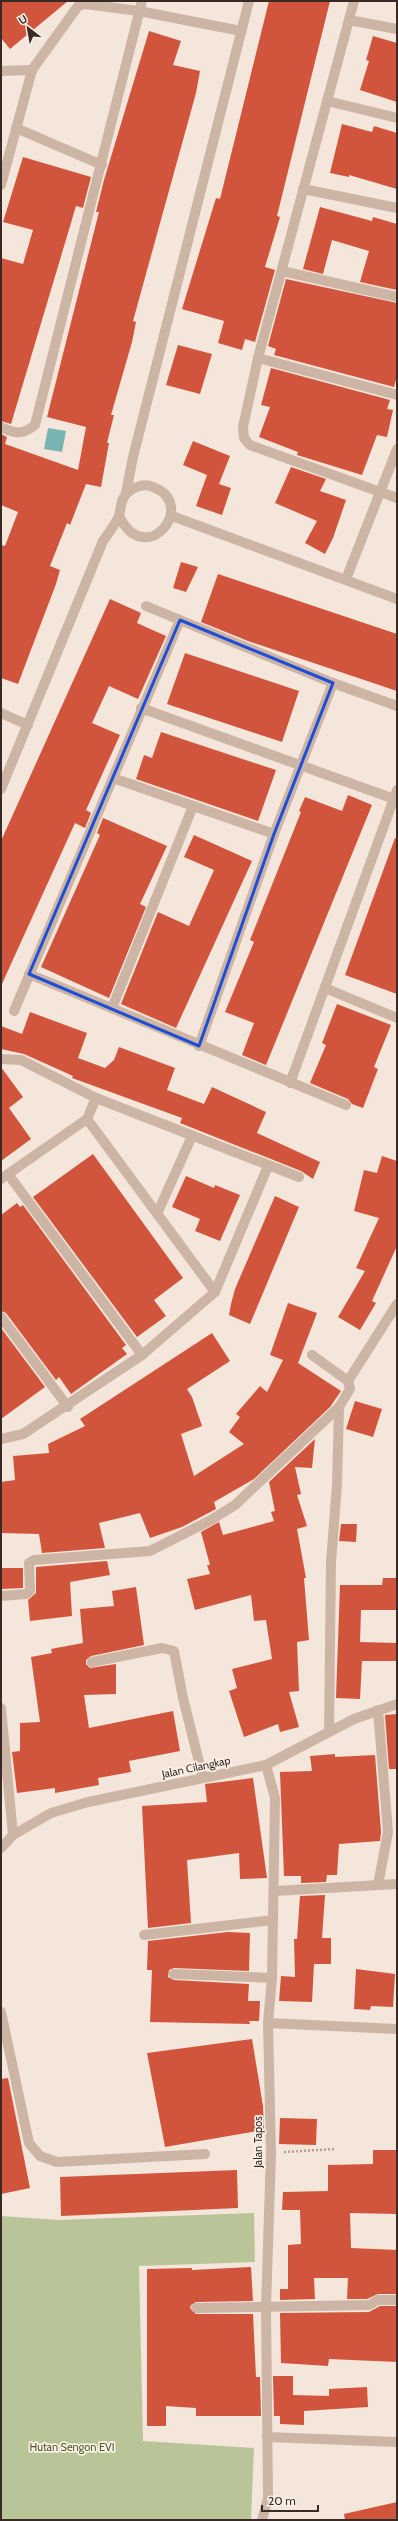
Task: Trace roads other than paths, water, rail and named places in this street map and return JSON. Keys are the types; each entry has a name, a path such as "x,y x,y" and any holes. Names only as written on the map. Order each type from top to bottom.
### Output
{"street":[{"path":"1,427 15,433 26,432 35,425 102,165 142,1"},
{"path":"1,789 103,541 119,516 120,504 126,493 133,457 249,1"},
{"path":"354,1 258,358 243,427 244,438 250,445 397,498"},
{"path":"1,185 32,70 78,6 85,4 139,11 241,31"},
{"path":"349,20 397,30"},
{"path":"1,71 32,70"},
{"path":"327,101 397,118"},
{"path":"16,128 102,165"},
{"path":"303,189 397,208"},
{"path":"282,271 397,297"},
{"path":"258,358 397,395"},
{"path":"346,579 382,493 397,449"},
{"path":"119,516 126,529 138,537 153,537 165,529 172,516 170,502 163,491 151,486 138,486 126,493"},
{"path":"172,516 397,599"},
{"path":"146,606 333,683 397,706"},
{"path":"14,1012 141,708 180,620"},
{"path":"199,1046 274,834 302,766 333,683"},
{"path":"141,708 302,766 396,796 290,1083"},
{"path":"1,713 28,725"},
{"path":"113,778 274,834"},
{"path":"112,1008 193,806"},
{"path":"29,974 199,1046 346,1105"},
{"path":"325,988 397,1018"},
{"path":"1,1059 20,1060 96,1098 299,1177"},
{"path":"96,1098 87,1119 4,1176 142,1355"},
{"path":"87,1119 215,1292"},
{"path":"158,1214 192,1136"},
{"path":"1,1439 23,1434 68,1407 142,1355 215,1292 268,1166"},
{"path":"348,1381 397,1304"},
{"path":"1,1317 68,1407"},
{"path":"1,1596 26,1594 30,1591 29,1563 34,1560 150,1551 211,1520 235,1505 339,1407 350,1389 348,1381 312,1355"},
{"path":"330,1732 331,1562 337,1485 339,1407"},
{"path":"92,1662 162,1648 170,1648 174,1651 182,1698 203,1778"},
{"name":"Jalan Cilangkap","path":"1,1848 13,1835 51,1813 266,1765 354,1719 397,1704"},
{"path":"1,1708 13,1835"},
{"path":"378,1710 388,1832 378,1885"},
{"name":"Jalan Tapos","path":"262,2520 268,2498 266,2307 271,2153 268,2023 272,1978 275,1891 275,1798 266,1765"},
{"path":"275,1891 397,1884"},
{"path":"144,1935 273,1920"},
{"path":"174,1974 272,1978"},
{"path":"1,2012 29,2142 40,2156 57,2162 205,2154"},
{"path":"268,2023 397,2029"},
{"path":"196,2308 369,2305 378,2300 397,2300"},
{"path":"267,2437 397,2442"}],"water":[{"path":"48,428 66,431 62,452 44,449"}],"park label":[{"name":"Hutan Sengon EVI","path":"72,2447"}]}
